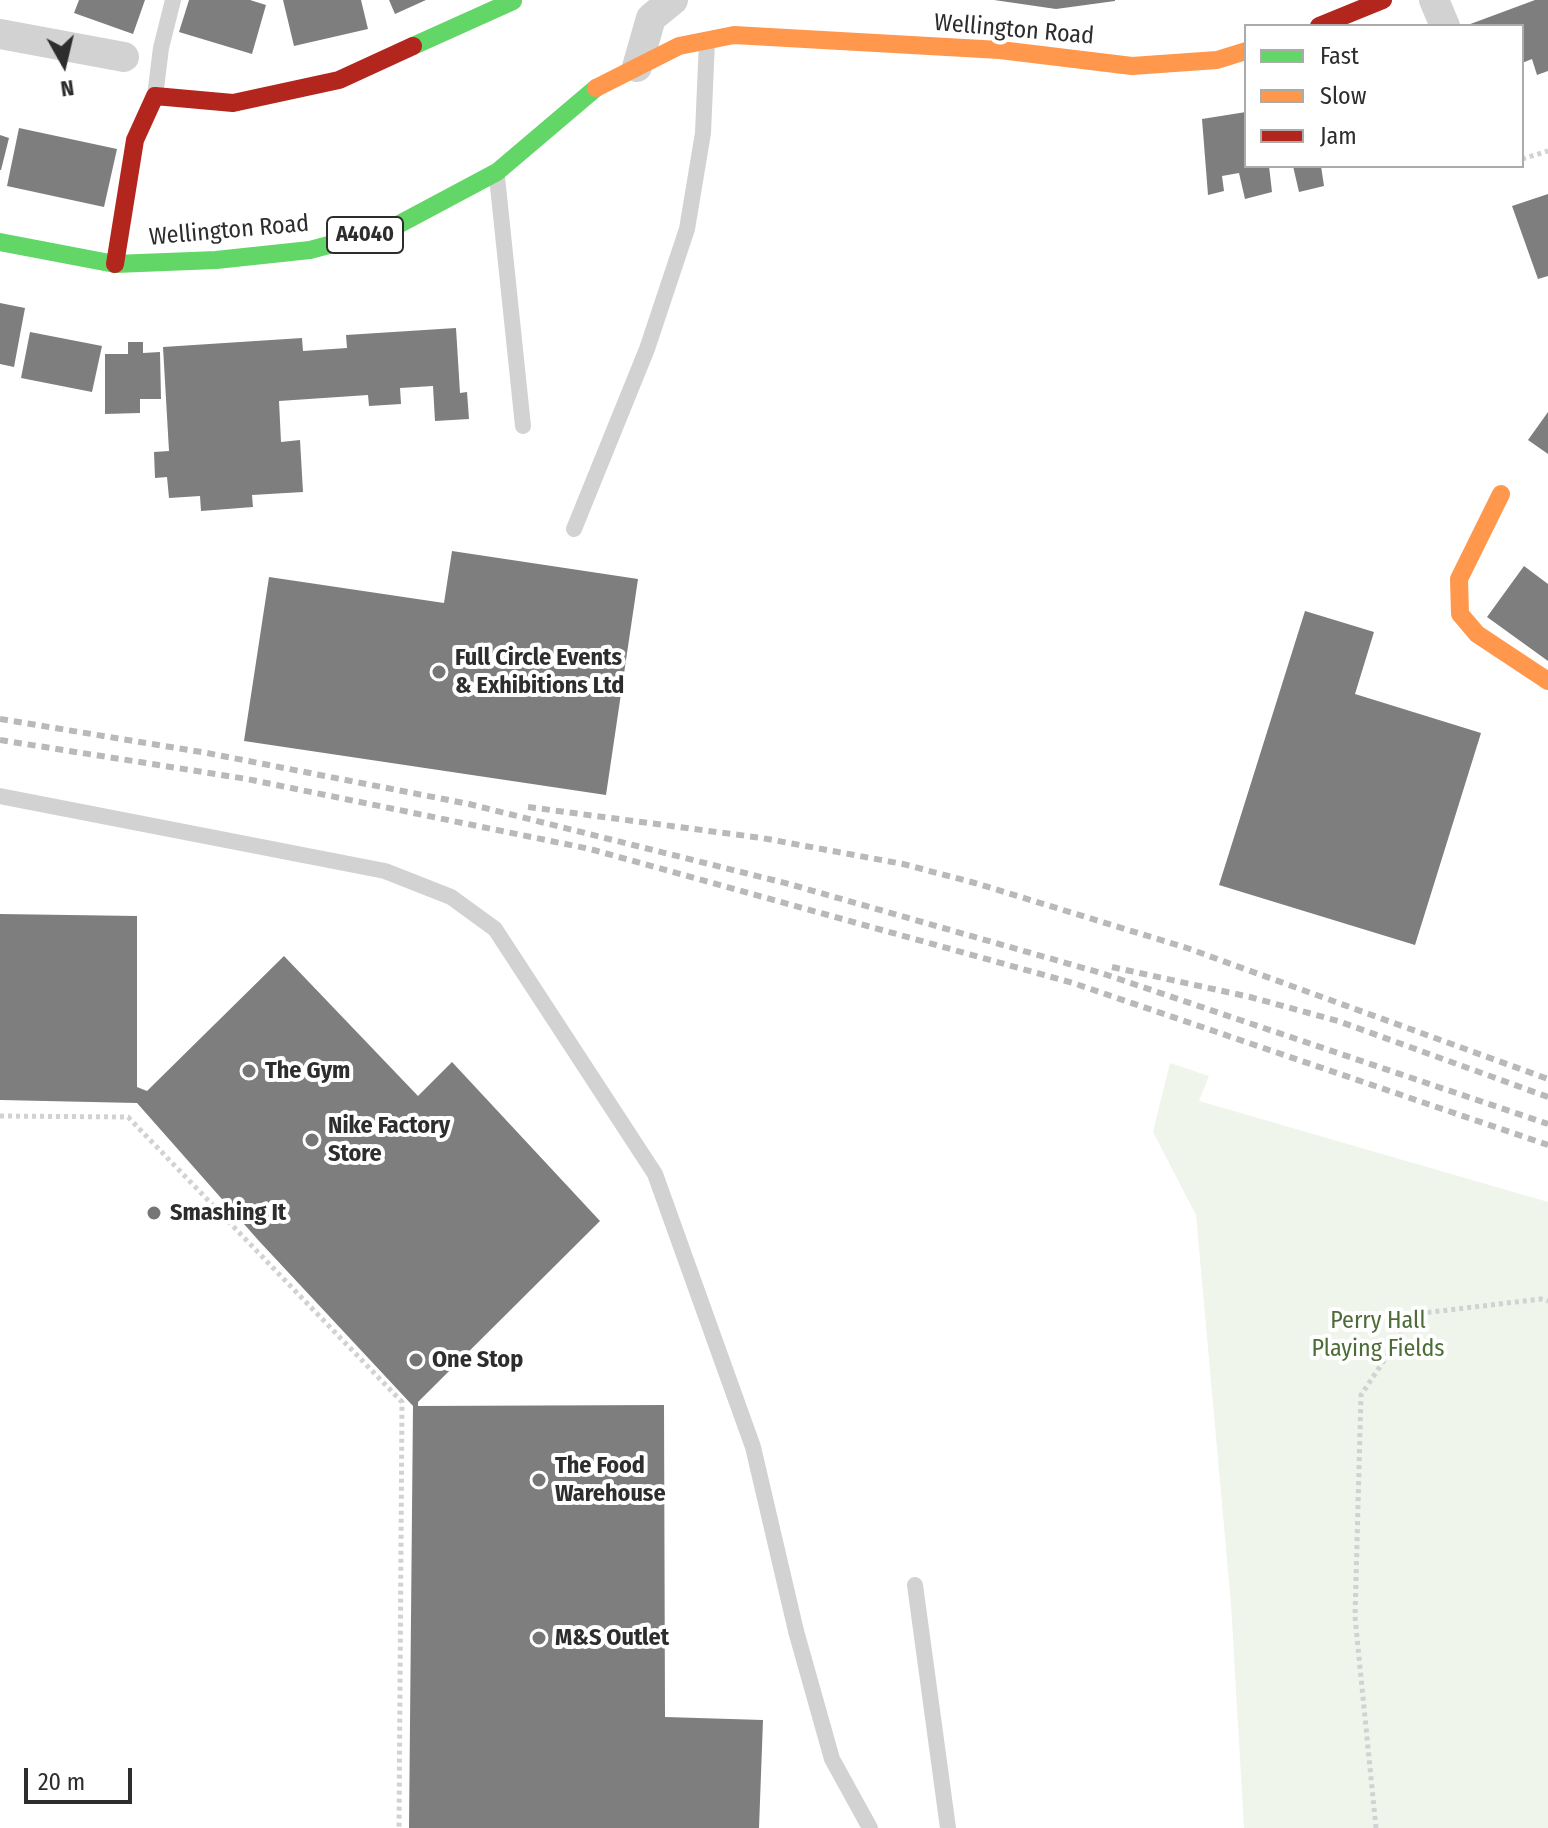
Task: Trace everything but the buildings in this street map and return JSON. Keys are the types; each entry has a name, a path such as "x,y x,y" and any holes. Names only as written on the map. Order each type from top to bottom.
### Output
{"main road":[{"path":"1323,24 1358,5 1383,0"},
{"path":"155,96 233,103 339,80 513,1"},
{"name":"Wellington Road","path":"0,242 115,264 216,260 310,250 392,228 497,172 595,88 693,42 734,35 1000,50 1132,66 1217,60 1244,52"},
{"name":"Wellington Road","path":"115,264 135,140 155,96"},
{"path":"1501,494 1459,579 1460,614 1477,634 1548,681"}],"street":[{"path":"637,67 651,18 674,0 693,42"},
{"path":"1434,0 1444,24"},
{"path":"0,34 124,57"}],"lane":[{"path":"155,96 161,48 173,0"},
{"path":"574,529 647,349 687,229 703,133 693,42"},
{"path":"497,172 523,426"},
{"path":"0,796 385,871 451,897 495,929 655,1174 753,1447 796,1631 832,1759 870,1828"},
{"path":"915,1585 948,1828"}],"path":[{"path":"1524,158 1548,151"},
{"path":"0,1116 128,1117 402,1402 399,1828"},
{"path":"1376,1828 1355,1617 1361,1395 1415,1314 1541,1299 1548,1301"}],"green space":[{"name":"Perry Hall Playing Fields","path":"1170,1063 1209,1076 1199,1101 1548,1202 1548,1828 1244,1828 1231,1604 1196,1215 1153,1132"}],"railway":[{"path":"0,719 207,753 469,804 789,884 1101,973 1548,1124"},
{"path":"0,740 247,779 590,849 1073,983 1548,1145"},
{"path":"528,807 762,838 903,864 975,883 1187,948 1548,1079"},
{"path":"1112,967 1250,997 1338,1021 1548,1097"}],"traffic: fast":[{"path":"413,46 513,1"},
{"path":"0,242 115,264 216,260 310,250 392,228 497,172 596,88"}],"traffic: slow":[{"path":"596,88 679,46 734,35 1000,50 1132,66 1217,60 1244,52"},
{"path":"1501,494 1459,579 1460,614 1477,634 1548,681"}],"traffic: jam":[{"path":"1324,24 1383,0"},
{"path":"115,264 135,140 155,96 233,103 339,80 413,46"}],"place":[{"name":"Full Circle Events & Exhibitions Ltd","path":"439,672"},
{"name":"The Gym","path":"249,1071"},
{"name":"Nike Factory Store","path":"312,1140"},
{"name":"Smashing It","path":"154,1213"},
{"name":"One Stop","path":"416,1360"},
{"name":"The Food Warehouse","path":"539,1480"},
{"name":"M&S Outlet","path":"539,1638"}]}
